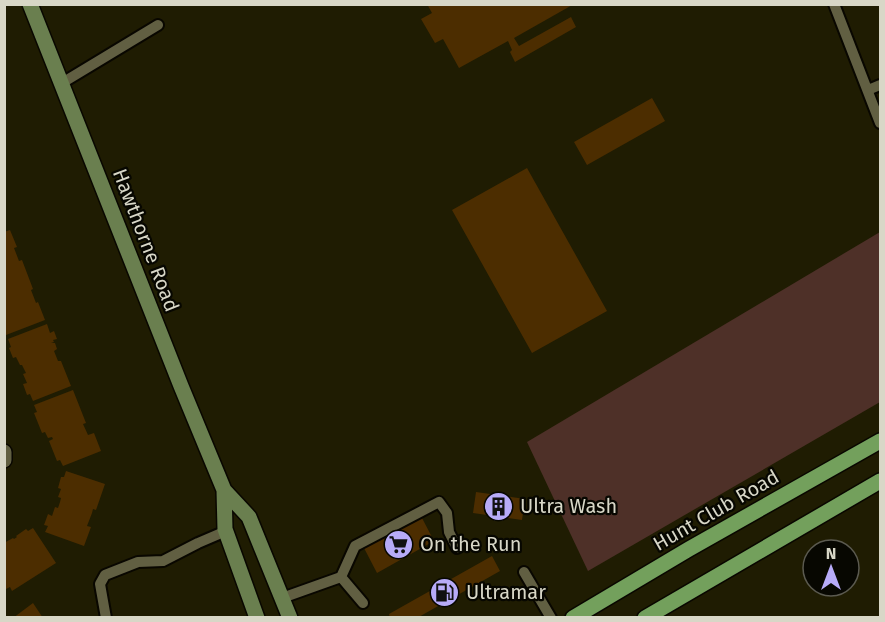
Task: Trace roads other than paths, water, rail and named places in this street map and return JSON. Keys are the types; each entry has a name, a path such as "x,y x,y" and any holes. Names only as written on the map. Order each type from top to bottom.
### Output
{"main road":[{"name":"Hawthorne Road","path":"30,4 224,490 226,531 257,618"},
{"name":"Hunt Club Road","path":"573,618 689,549 880,441"},
{"path":"645,618 880,481"},
{"name":"Hawthorne Road","path":"224,490 249,517 290,618"}],"street":[{"path":"4,452 4,460"}],"lane":[{"path":"834,4 880,123"},
{"path":"62,83 158,26"},
{"path":"868,90 880,85"},
{"path":"282,598 341,577 355,546 439,502 447,513 449,532 457,548"},
{"path":"106,618 100,584 105,575 138,562 163,561 226,531"},
{"path":"524,572 551,618"},
{"path":"341,577 363,603"}],"place":[{"name":"Ultra Wash","path":"499,506"},
{"name":"On the Run","path":"399,544"},
{"name":"Ultramar","path":"445,592"}]}
